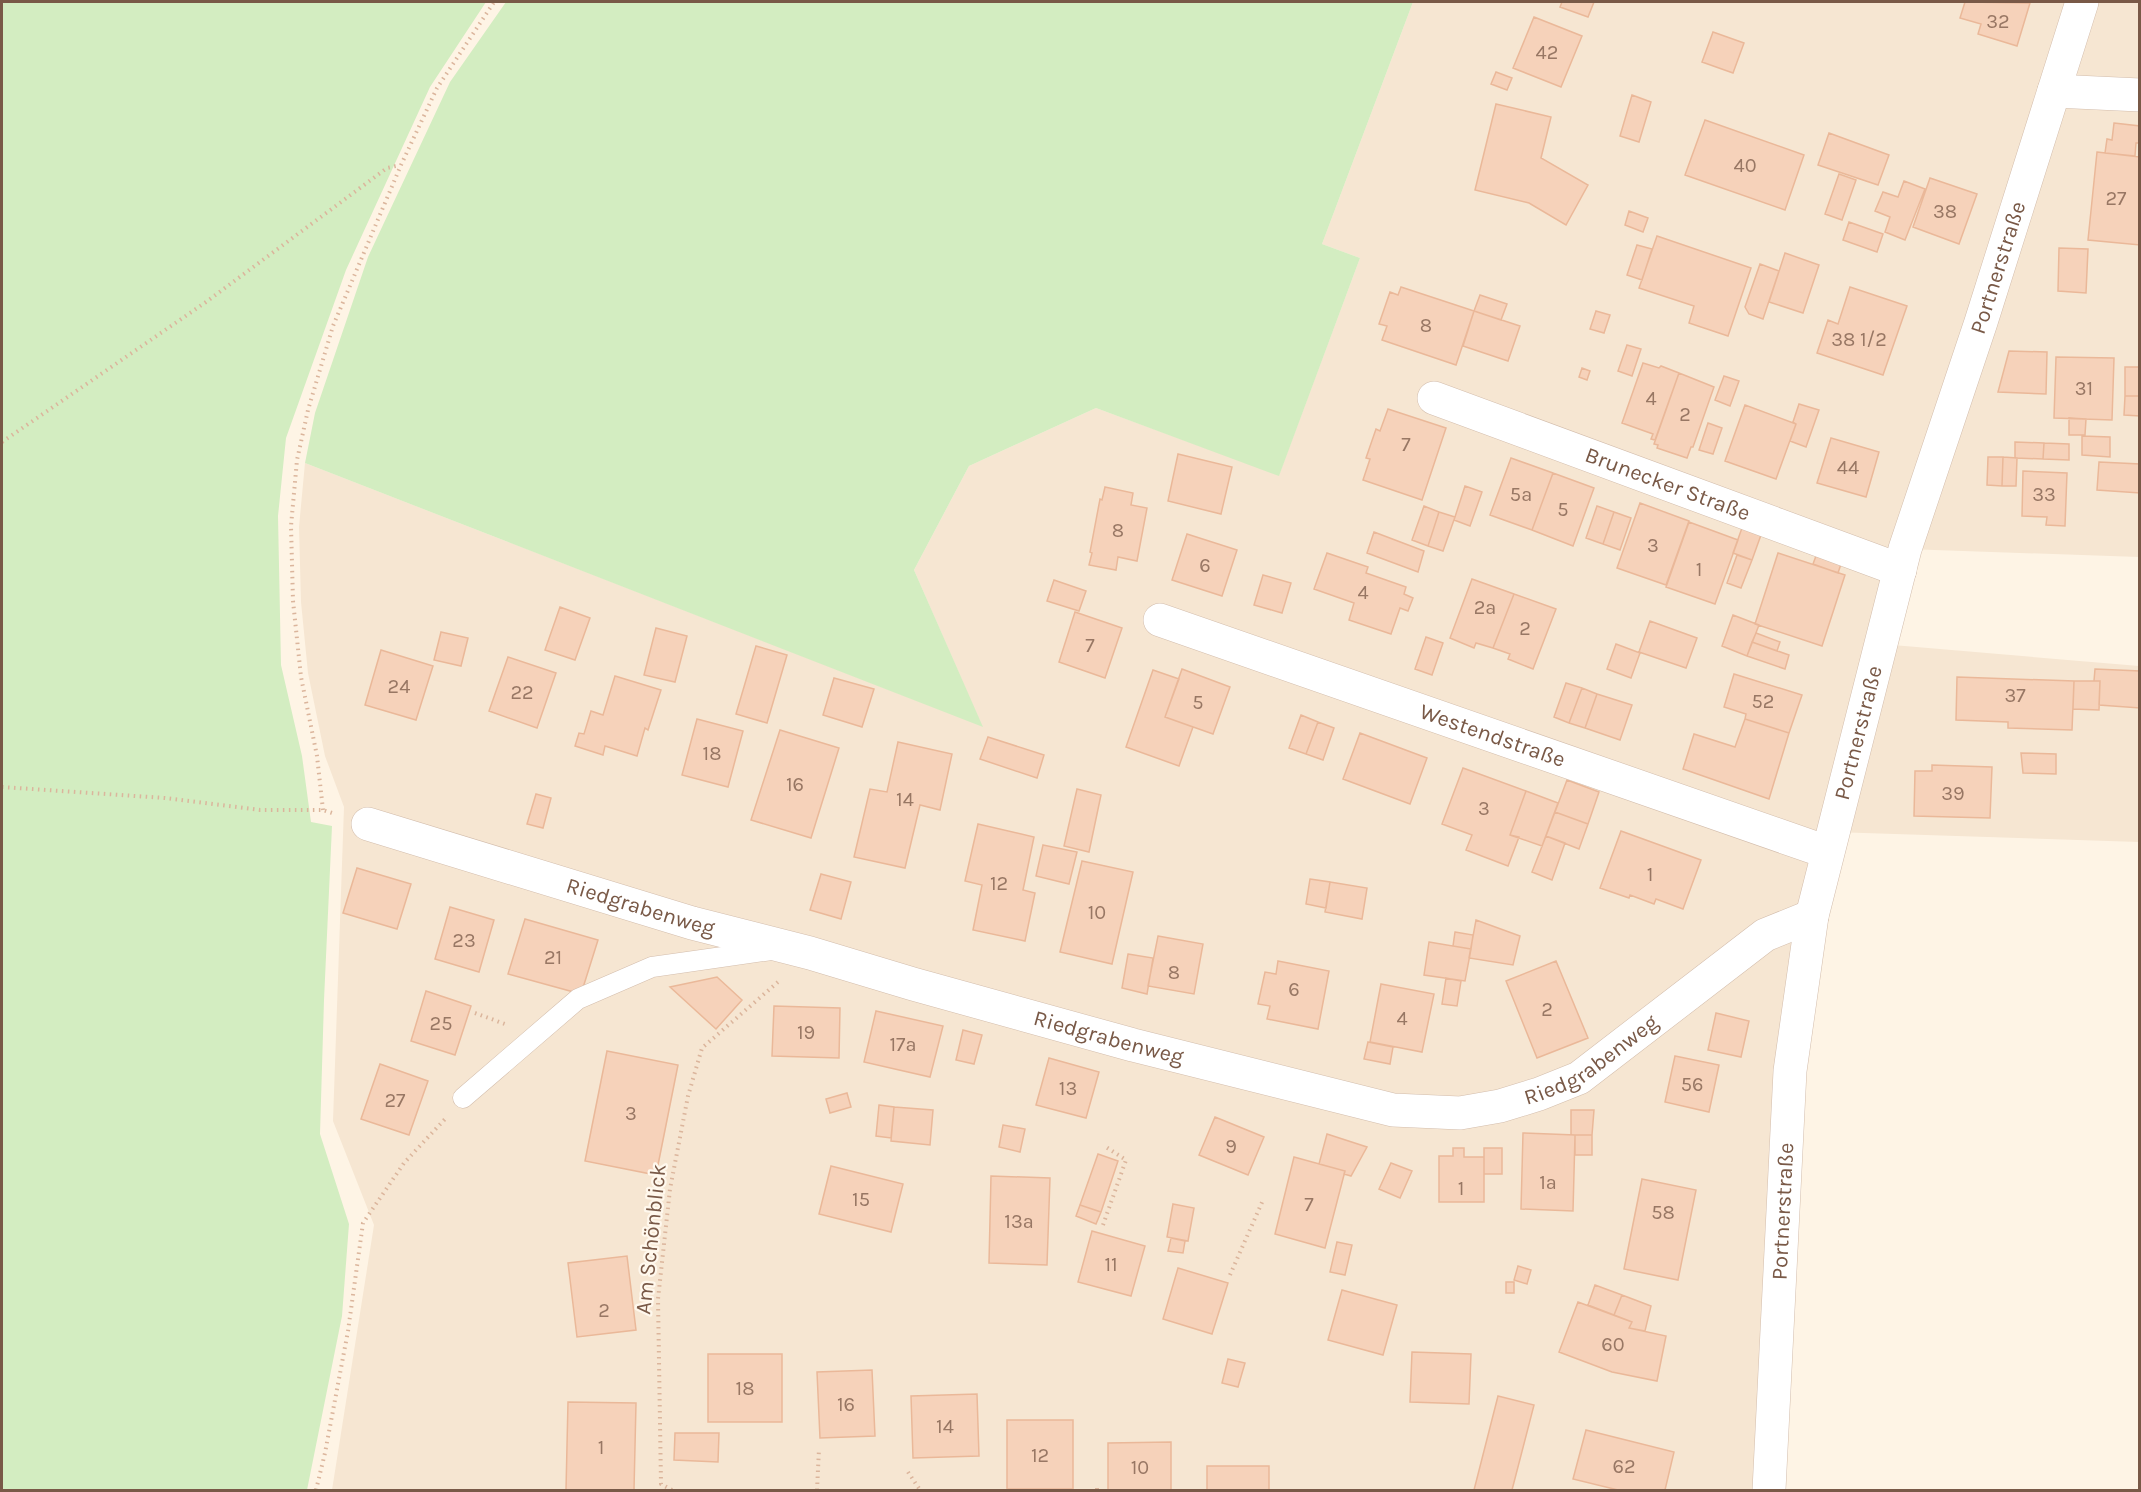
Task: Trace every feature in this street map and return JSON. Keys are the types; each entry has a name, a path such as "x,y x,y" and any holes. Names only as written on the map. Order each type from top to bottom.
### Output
{"street":[{"name":"Portnerstraße","path":"1769,1491 1790,1071 1812,916 1900,570 2082,2"},
{"path":"2054,91 2139,95"},
{"name":"Brunecker Straße","path":"1434,398 1900,570"},
{"name":"Westendstraße","path":"1160,620 1827,852"},
{"name":"Riedgrabenweg","path":"368,824 692,923 1133,1045 1393,1110 1460,1113 1539,1095 1579,1078 1765,935 1812,916"}],"lane":[{"path":"463,1098 578,999 652,967 785,948"}],"path":[{"path":"2,787 165,798 260,810 323,810 317,756 301,677 293,601 291,526 297,460 308,410 333,326 401,165 437,88 494,2"},
{"path":"2,442 206,302 387,168 401,165"},
{"name":"Am Schönblick","path":"672,1491 661,1484 658,1299 670,1189 688,1096 702,1048 747,1010"},
{"path":"316,1491 348,1331 363,1223 404,1163 463,1098"},
{"path":"1103,1225 1126,1160 1106,1147"},
{"path":"1230,1275 1263,1200"},
{"path":"817,1491 819,1449"},
{"path":"908,1472 920,1491"}],"shaded area":[{"path":"1413,2 2139,2 2139,557 1906,549 1881,644 2139,666 2139,842 1833,832 1754,1490 332,1490 374,1225 333,1121 344,807 325,756 308,673 301,602 299,527 305,463 982,726 914,570 969,466 1096,408 1279,475 1360,258 1322,244"}],"green space":[{"path":"2,2 486,2 430,87 346,270 286,438 278,516 281,665 302,756 311,822 332,826 320,1134 349,1224 342,1316 307,1490 2,1490"},
{"path":"506,2 1413,2 1322,244 1360,258 1279,476 1096,408 969,466 914,570 983,727 305,463 315,413 368,257 450,82"}],"building":[{"path":"1562,2 1594,2 1588,17 1560,7"},
{"path":"1965,2 2030,3 2017,46 1978,34 1981,24 1960,18"},
{"path":"1534,17 1582,36 1561,87 1513,68"},
{"path":"1713,32 1744,43 1733,73 1702,62"},
{"path":"1496,72 1512,78 1507,90 1491,84"},
{"path":"1632,95 1651,102 1639,142 1620,136"},
{"path":"1496,104 1551,117 1541,158 1588,185 1566,225 1529,203 1475,190"},
{"path":"1705,120 1804,155 1785,210 1685,175"},
{"path":"2114,123 2140,126 2140,143 2136,143 2135,156 2105,153 2107,139 2112,140"},
{"path":"1829,133 1889,155 1878,185 1818,165"},
{"path":"2097,152 2140,157 2140,245 2088,240"},
{"path":"1839,174 1856,180 1842,220 1825,214"},
{"path":"1930,178 1977,194 1959,244 1913,227"},
{"path":"1904,181 1925,189 1905,240 1885,232 1890,217 1875,211 1883,192 1898,197"},
{"path":"1629,211 1648,218 1643,232 1625,225"},
{"path":"1849,222 1883,234 1877,252 1843,240"},
{"path":"1657,236 1751,268 1728,336 1689,323 1694,306 1639,288"},
{"path":"1637,245 1652,249 1642,280 1627,275"},
{"path":"2059,248 2088,249 2086,293 2058,291"},
{"path":"1785,253 1819,265 1803,313 1769,302"},
{"path":"1760,264 1779,271 1763,319 1749,314 1745,307"},
{"path":"1401,287 1474,311 1456,365 1382,340 1387,326 1379,324 1390,292 1398,295"},
{"path":"1850,287 1907,306 1883,375 1817,353 1828,320 1838,324"},
{"path":"1480,295 1507,304 1501,320 1474,311"},
{"path":"1474,311 1520,326 1508,361 1463,346"},
{"path":"1596,311 1610,315 1604,333 1590,329"},
{"path":"1627,345 1641,349 1632,376 1618,371"},
{"path":"2009,351 2047,352 2046,394 1998,392"},
{"path":"2056,357 2114,358 2112,420 2054,418"},
{"path":"1643,363 1659,368 1661,366 1679,373 1655,440 1651,439 1653,434 1622,423"},
{"path":"2125,367 2140,367 2140,396 2125,396"},
{"path":"1582,368 1590,371 1587,380 1579,377"},
{"path":"1679,373 1714,387 1687,458 1657,448 1658,445 1654,444"},
{"path":"1724,376 1739,381 1730,406 1715,400"},
{"path":"2125,396 2140,396 2140,416 2124,415"},
{"path":"1799,404 1819,410 1806,447 1790,441 1796,424 1793,422"},
{"path":"1745,405 1796,424 1776,479 1725,461"},
{"path":"1388,409 1446,428 1422,500 1363,480 1370,459 1366,458 1376,429 1380,431"},
{"path":"2069,418 2086,419 2085,435 2069,435"},
{"path":"1708,423 1722,428 1713,454 1699,450"},
{"path":"2082,436 2110,437 2110,457 2082,455"},
{"path":"1831,438 1879,452 1866,497 1817,483"},
{"path":"2015,442 2044,443 2043,459 2015,458"},
{"path":"2044,443 2069,444 2069,460 2043,459"},
{"path":"1178,454 1232,467 1221,514 1168,501"},
{"path":"1988,457 2003,457 2002,486 1987,485"},
{"path":"2003,457 2017,458 2016,486 2002,486"},
{"path":"1511,458 1553,473 1532,530 1490,515"},
{"path":"2099,462 2140,464 2140,493 2097,490"},
{"path":"2023,471 2067,473 2065,526 2046,525 2047,517 2022,516"},
{"path":"1553,473 1594,488 1573,546 1532,530"},
{"path":"1465,486 1482,492 1470,526 1454,520"},
{"path":"1105,487 1133,493 1131,505 1147,508 1137,561 1118,557 1116,570 1089,565 1100,499 1102,500"},
{"path":"1640,503 1689,521 1666,585 1617,568"},
{"path":"1424,506 1439,512 1428,546 1412,540"},
{"path":"1597,506 1614,512 1603,544 1586,538"},
{"path":"1439,512 1455,517 1443,551 1428,546"},
{"path":"1614,512 1631,518 1620,550 1603,544"},
{"path":"1689,522 1738,540 1715,604 1666,587"},
{"path":"1742,528 1761,535 1752,560 1733,553"},
{"path":"1374,532 1424,551 1418,572 1367,553"},
{"path":"1187,534 1237,550 1222,596 1172,580"},
{"path":"1327,553 1368,567 1366,573 1406,587 1404,594 1413,598 1408,611 1400,608 1391,634 1349,620 1354,603 1314,589"},
{"path":"1778,553 1845,575 1822,646 1755,624"},
{"path":"1737,555 1752,560 1741,588 1727,583"},
{"path":"1816,556 1841,564 1838,573 1813,564"},
{"path":"1263,575 1291,583 1282,613 1254,605"},
{"path":"1472,579 1514,594 1493,648 1476,643 1474,648 1450,638"},
{"path":"1054,580 1086,591 1079,611 1047,601"},
{"path":"1514,594 1556,609 1533,669 1508,659 1510,654 1493,648"},
{"path":"560,607 590,618 575,660 545,650"},
{"path":"1075,612 1122,628 1105,678 1059,662"},
{"path":"1733,615 1759,625 1747,656 1722,646"},
{"path":"1650,621 1697,638 1686,668 1639,652"},
{"path":"656,628 687,636 675,682 644,675"},
{"path":"441,632 468,638 461,666 434,660"},
{"path":"1756,633 1780,642 1777,651 1752,642"},
{"path":"1426,637 1443,643 1432,675 1415,669"},
{"path":"1752,642 1789,655 1785,669 1747,656"},
{"path":"1616,644 1640,653 1631,678 1607,669"},
{"path":"756,646 787,655 767,723 736,714"},
{"path":"381,650 433,666 416,720 365,705"},
{"path":"508,657 556,673 537,728 489,711"},
{"path":"1182,669 1230,687 1213,734 1165,717"},
{"path":"2095,669 2140,671 2140,708 2099,705 2100,681 2094,681"},
{"path":"1153,670 1179,679 1165,717 1193,727 1179,766 1126,747"},
{"path":"1734,674 1802,695 1789,733 1745,719 1746,714 1724,707"},
{"path":"615,676 661,690 648,730 645,728 637,756 605,746 603,755 575,746 579,733 584,734 591,711 603,715"},
{"path":"1957,677 2074,681 2072,730 2008,728 2008,722 1956,720"},
{"path":"834,678 874,689 862,727 823,715"},
{"path":"2074,681 2100,681 2099,710 2073,709"},
{"path":"1566,683 1582,688 1569,723 1554,717"},
{"path":"1582,688 1597,694 1585,728 1569,723"},
{"path":"1597,694 1632,705 1620,740 1585,728"},
{"path":"1301,715 1318,722 1306,754 1289,748"},
{"path":"697,719 743,731 728,787 682,775"},
{"path":"1745,719 1789,733 1769,799 1683,769 1694,734 1735,747"},
{"path":"1318,722 1334,728 1323,760 1306,754"},
{"path":"780,730 839,748 811,838 751,820"},
{"path":"1360,733 1427,758 1410,804 1343,779"},
{"path":"988,737 1044,755 1037,778 980,759"},
{"path":"898,742 952,754 940,810 920,805 905,868 854,857 870,789 887,792"},
{"path":"2021,753 2056,754 2056,774 2023,773"},
{"path":"1932,765 1992,767 1990,818 1914,816 1915,771 1932,771"},
{"path":"1463,768 1526,791 1510,835 1519,837 1508,866 1466,850 1472,835 1442,824"},
{"path":"1567,780 1599,792 1588,824 1555,812"},
{"path":"1077,789 1101,795 1089,852 1064,846"},
{"path":"1526,791 1558,803 1542,846 1510,835"},
{"path":"536,794 551,798 543,828 527,824"},
{"path":"1555,812 1588,824 1579,849 1546,836"},
{"path":"978,824 1034,837 1023,890 1035,893 1025,941 973,930 982,885 965,881"},
{"path":"1621,831 1701,860 1683,909 1656,899 1654,904 1630,895 1629,898 1600,888"},
{"path":"1546,836 1565,843 1552,880 1532,872"},
{"path":"1043,845 1077,852 1069,884 1036,876"},
{"path":"1082,861 1133,872 1112,964 1060,952"},
{"path":"357,868 411,884 397,929 343,913"},
{"path":"821,874 851,882 841,919 810,910"},
{"path":"1310,879 1330,882 1326,908 1306,904"},
{"path":"1330,882 1367,888 1362,919 1325,912"},
{"path":"450,907 494,920 479,972 435,959"},
{"path":"525,919 598,940 581,994 508,974"},
{"path":"1476,920 1520,936 1513,965 1469,958"},
{"path":"1455,932 1473,935 1471,949 1453,946"},
{"path":"1158,936 1203,944 1194,994 1148,986"},
{"path":"1429,942 1471,949 1465,981 1424,975"},
{"path":"1128,954 1153,958 1147,994 1122,988"},
{"path":"1278,961 1329,971 1318,1029 1267,1019 1270,1006 1258,1004 1265,972 1276,974"},
{"path":"1556,961 1588,1038 1537,1058 1506,981"},
{"path":"717,977 742,1000 716,1029 670,987"},
{"path":"1446,978 1461,981 1457,1006 1442,1004"},
{"path":"1381,984 1434,994 1422,1052 1370,1042"},
{"path":"426,991 471,1006 455,1055 411,1041"},
{"path":"774,1006 840,1008 839,1058 772,1056"},
{"path":"876,1011 943,1026 930,1077 864,1062"},
{"path":"1716,1013 1749,1021 1741,1057 1708,1050"},
{"path":"963,1030 982,1035 974,1064 956,1060"},
{"path":"1368,1042 1393,1047 1390,1064 1364,1059"},
{"path":"607,1051 678,1065 656,1175 585,1161"},
{"path":"1675,1056 1719,1065 1709,1112 1665,1102"},
{"path":"1049,1058 1099,1072 1086,1118 1036,1105"},
{"path":"380,1064 428,1081 409,1135 361,1119"},
{"path":"847,1093 851,1107 830,1113 826,1099"},
{"path":"879,1105 894,1107 891,1138 876,1136"},
{"path":"894,1107 933,1110 930,1145 891,1141"},
{"path":"1571,1110 1594,1110 1592,1135 1571,1135"},
{"path":"1215,1117 1264,1137 1248,1175 1199,1155"},
{"path":"1003,1125 1025,1129 1020,1152 999,1147"},
{"path":"1523,1133 1575,1135 1573,1211 1521,1209"},
{"path":"1327,1134 1367,1147 1351,1176 1344,1174 1345,1171 1319,1164"},
{"path":"1575,1135 1592,1135 1592,1155 1575,1155"},
{"path":"1453,1148 1464,1148 1464,1157 1484,1157 1484,1202 1439,1202 1439,1156 1453,1156"},
{"path":"1484,1148 1502,1148 1502,1174 1484,1174"},
{"path":"1098,1154 1118,1161 1101,1212 1080,1205"},
{"path":"1294,1157 1345,1171 1325,1248 1275,1234"},
{"path":"1391,1163 1412,1171 1400,1198 1379,1189"},
{"path":"831,1166 903,1184 891,1232 819,1214"},
{"path":"991,1176 1050,1178 1047,1265 989,1263"},
{"path":"1642,1179 1696,1190 1678,1280 1624,1269"},
{"path":"1173,1204 1194,1208 1188,1241 1167,1237"},
{"path":"1080,1205 1101,1212 1096,1224 1076,1216"},
{"path":"1092,1231 1145,1246 1131,1296 1078,1282"},
{"path":"1171,1238 1185,1241 1183,1253 1168,1251"},
{"path":"1337,1242 1352,1245 1345,1275 1330,1272"},
{"path":"627,1256 636,1330 577,1337 568,1263"},
{"path":"1518,1266 1531,1270 1527,1284 1514,1280"},
{"path":"1178,1268 1228,1283 1212,1334 1163,1319"},
{"path":"1506,1282 1514,1282 1514,1293 1506,1293"},
{"path":"1595,1285 1622,1295 1614,1315 1588,1305"},
{"path":"1342,1290 1397,1305 1383,1355 1328,1340"},
{"path":"1622,1295 1651,1306 1645,1331 1629,1328 1632,1322 1614,1315"},
{"path":"1578,1302 1632,1322 1629,1328 1666,1336 1657,1381 1612,1372 1559,1352"},
{"path":"1412,1352 1471,1354 1469,1404 1410,1402"},
{"path":"708,1354 782,1354 782,1422 708,1422"},
{"path":"1228,1359 1245,1363 1238,1387 1222,1383"},
{"path":"872,1370 875,1436 820,1438 817,1372"},
{"path":"977,1394 979,1456 913,1458 911,1396"},
{"path":"1498,1396 1534,1405 1512,1490 1474,1490"},
{"path":"568,1402 636,1403 634,1490 566,1490"},
{"path":"1007,1420 1073,1420 1073,1489 1007,1489"},
{"path":"1586,1430 1674,1452 1665,1490 1618,1490 1573,1479"},
{"path":"675,1433 719,1433 718,1462 674,1460"},
{"path":"1171,1442 1171,1490 1108,1490 1108,1443"},
{"path":"1207,1466 1269,1466 1269,1490 1207,1490"}]}
